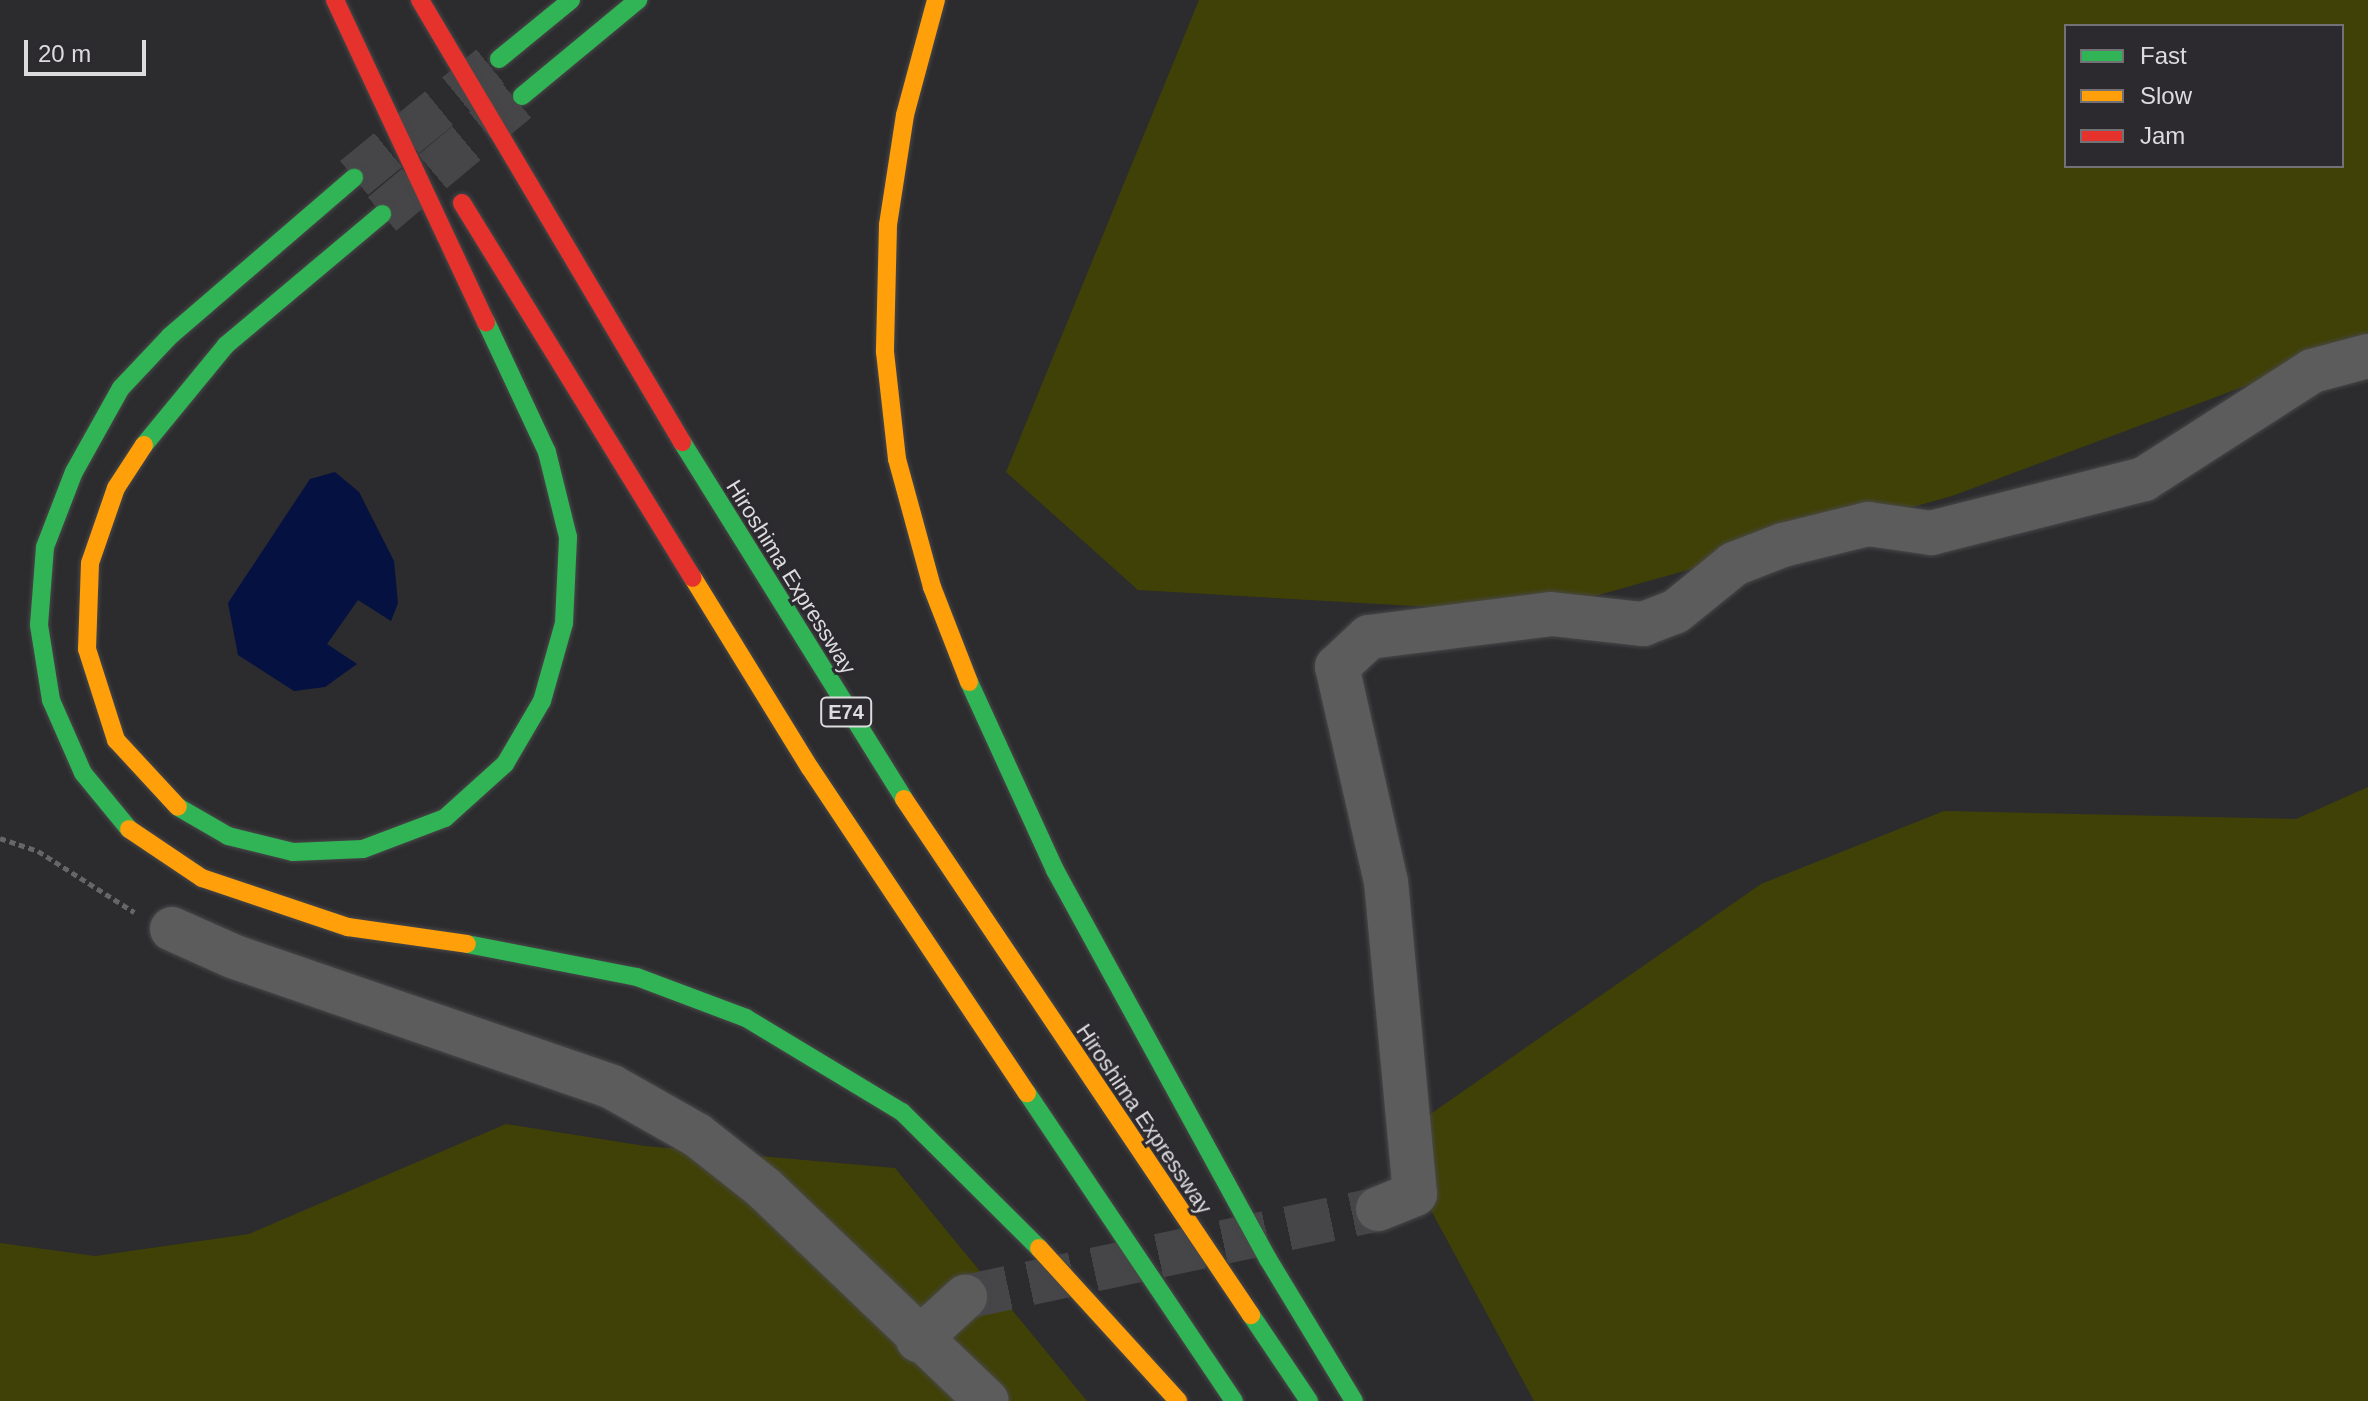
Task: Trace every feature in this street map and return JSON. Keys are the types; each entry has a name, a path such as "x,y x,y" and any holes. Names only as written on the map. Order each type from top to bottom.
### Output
{"highway":[{"path":"335,0 547,452 568,537 564,623 542,701 512,752 445,818 363,849 293,852 228,836 173,804 116,740 87,649 90,563 116,488 160,419 226,345 382,214"},
{"path":"348,0 415,120"},
{"name":"Hiroshima Expressway","path":"420,0 547,221 860,734 1309,1401"},
{"path":"499,59 571,0"},
{"path":"522,96 638,0"},
{"path":"936,0 905,115 888,225 885,352 897,459 932,587 983,718 1055,870 1268,1259 1354,1401"},
{"path":"354,178 170,336 121,388 74,472 45,547 39,625 51,700 83,773 131,831 202,878 348,927 520,952 637,977 746,1018 826,1061 902,1112 978,1181 1178,1401"},
{"name":"E74","path":"452,186 661,535 801,755 1234,1401"}],"street":[{"path":"1378,1209 1415,1194 1386,882 1337,667 1369,637 1551,614 1643,624 1675,612 1734,564 1783,545 1868,524 1931,533 2144,479 2312,371 2368,356"},
{"path":"172,929 235,957 612,1087 697,1135 764,1188 918,1340 987,1401"},
{"path":"918,1340 965,1297"}],"path":[{"path":"0,838 38,851 127,909 172,929"}],"shaded area":[{"path":"1199,0 2368,0 2368,340 1952,496 1534,613 1138,590 1006,472"},
{"path":"335,472 359,492 394,561 398,603 391,621 358,600 327,644 357,664 325,687 294,691 238,655 228,603 310,479"},
{"path":"2368,787 2368,1401 1534,1401 1393,1140 1761,884 1944,811 2296,819"},
{"path":"506,1124 645,1146 895,1168 1087,1401 0,1401 0,1243 95,1256 249,1234"}],"tunnel":[{"path":"354,178 498,60"},
{"path":"382,214 520,98"},
{"path":"965,1297 1378,1209"}],"traffic: fast":[{"path":"499,59 571,0"},
{"path":"522,96 638,0"},
{"path":"129,829 83,773 51,700 39,625 45,547 74,472 121,388 170,336 354,178"},
{"path":"144,445 226,345 382,214"},
{"path":"178,807 228,836 293,852 363,849 445,818 505,764 542,701 564,623 568,537 547,452 486,322"},
{"path":"682,442 904,799"},
{"path":"969,682 1055,870 1268,1259 1354,1401"},
{"path":"467,944 637,977 746,1018 902,1112 1039,1248"},
{"path":"1027,1093 1234,1401"},
{"path":"1251,1315 1309,1401"}],"traffic: slow":[{"path":"936,0 905,115 888,225 885,352 897,459 932,587 969,682"},
{"path":"144,445 116,488 90,563 87,649 116,740 178,807"},
{"path":"693,578 810,768 1027,1093"},
{"path":"904,799 1251,1315"},
{"path":"129,829 202,878 348,927 467,944"},
{"path":"1039,1248 1178,1401"}],"traffic: jam":[{"path":"335,0 486,322"},
{"path":"420,0 682,442"},
{"path":"462,203 693,578"}]}
